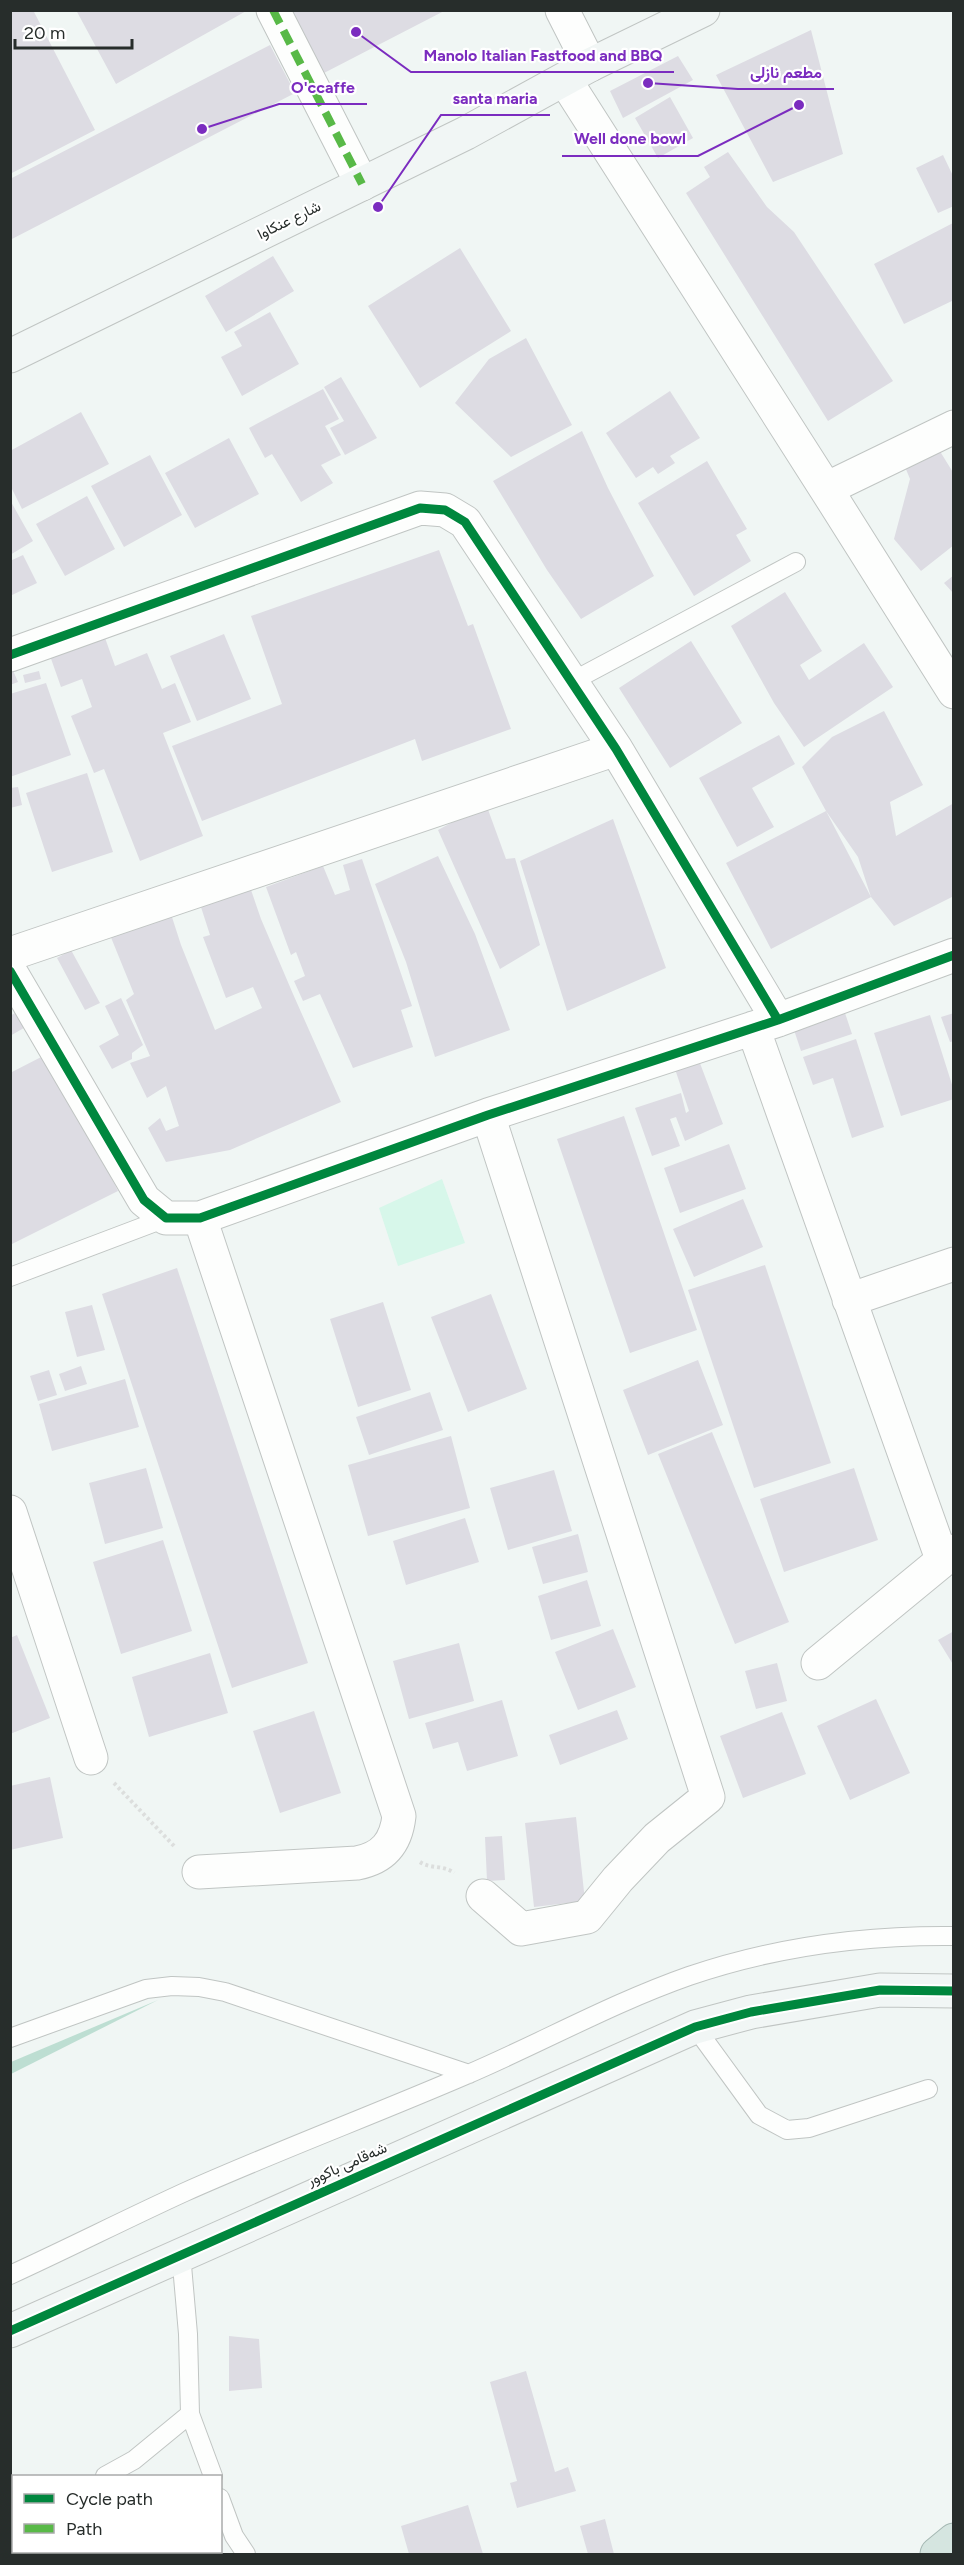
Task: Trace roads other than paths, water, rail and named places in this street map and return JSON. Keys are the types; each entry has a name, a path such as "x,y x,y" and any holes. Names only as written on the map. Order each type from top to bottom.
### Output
{"highway":[{"path":"937,2554 954,2540"}],"street":[{"path":"273,10 362,184"},
{"path":"562,10 577,73 826,489 954,692"},
{"name":"شارع عنكاوا","path":"10,356 466,133 577,73 703,10"},
{"path":"826,489 954,428"},
{"path":"10,655 420,508 445,510 465,522 616,749 765,1024 849,1300 948,1555 818,1663"},
{"path":"10,954 616,749"},
{"path":"10,971 144,1200 166,1218 200,1218 488,1115 765,1024 954,955"},
{"path":"483,1896 521,1929 587,1917 618,1879 657,1838 708,1797 488,1115"},
{"path":"199,1872 357,1863 371,1860 392,1843 399,1816 200,1218"},
{"path":"849,1300 954,1264"},
{"path":"10,1512 91,1758"},
{"name":"شەقامی باکوور","path":"10,2331 696,2027 751,2012 880,1990 954,1991"}],"lane":[{"path":"571,682 796,562"},
{"path":"10,1276 166,1218"},
{"path":"10,2275 185,2192 469,2074 631,2000 688,1977 745,1959 805,1946 864,1939 954,1936"},
{"path":"10,2038 146,1989 172,1986 199,1987 225,1992 469,2074"},
{"path":"696,2027 759,2115 787,2130 810,2128 928,2089"},
{"path":"181,2254 188,2334 190,2414 213,2475"},
{"path":"107,2475 134,2460 190,2414"},
{"path":"222,2503 234,2536 246,2554"}],"place":[{"name":"Manolo Italian Fastfood and BBQ","path":"356,32"},
{"name":"مطعم نازلى","path":"648,83"},
{"name":"Well done bowl","path":"799,105"},
{"name":"O'ccaffe","path":"202,129"},
{"name":"santa maria","path":"378,207"}]}
